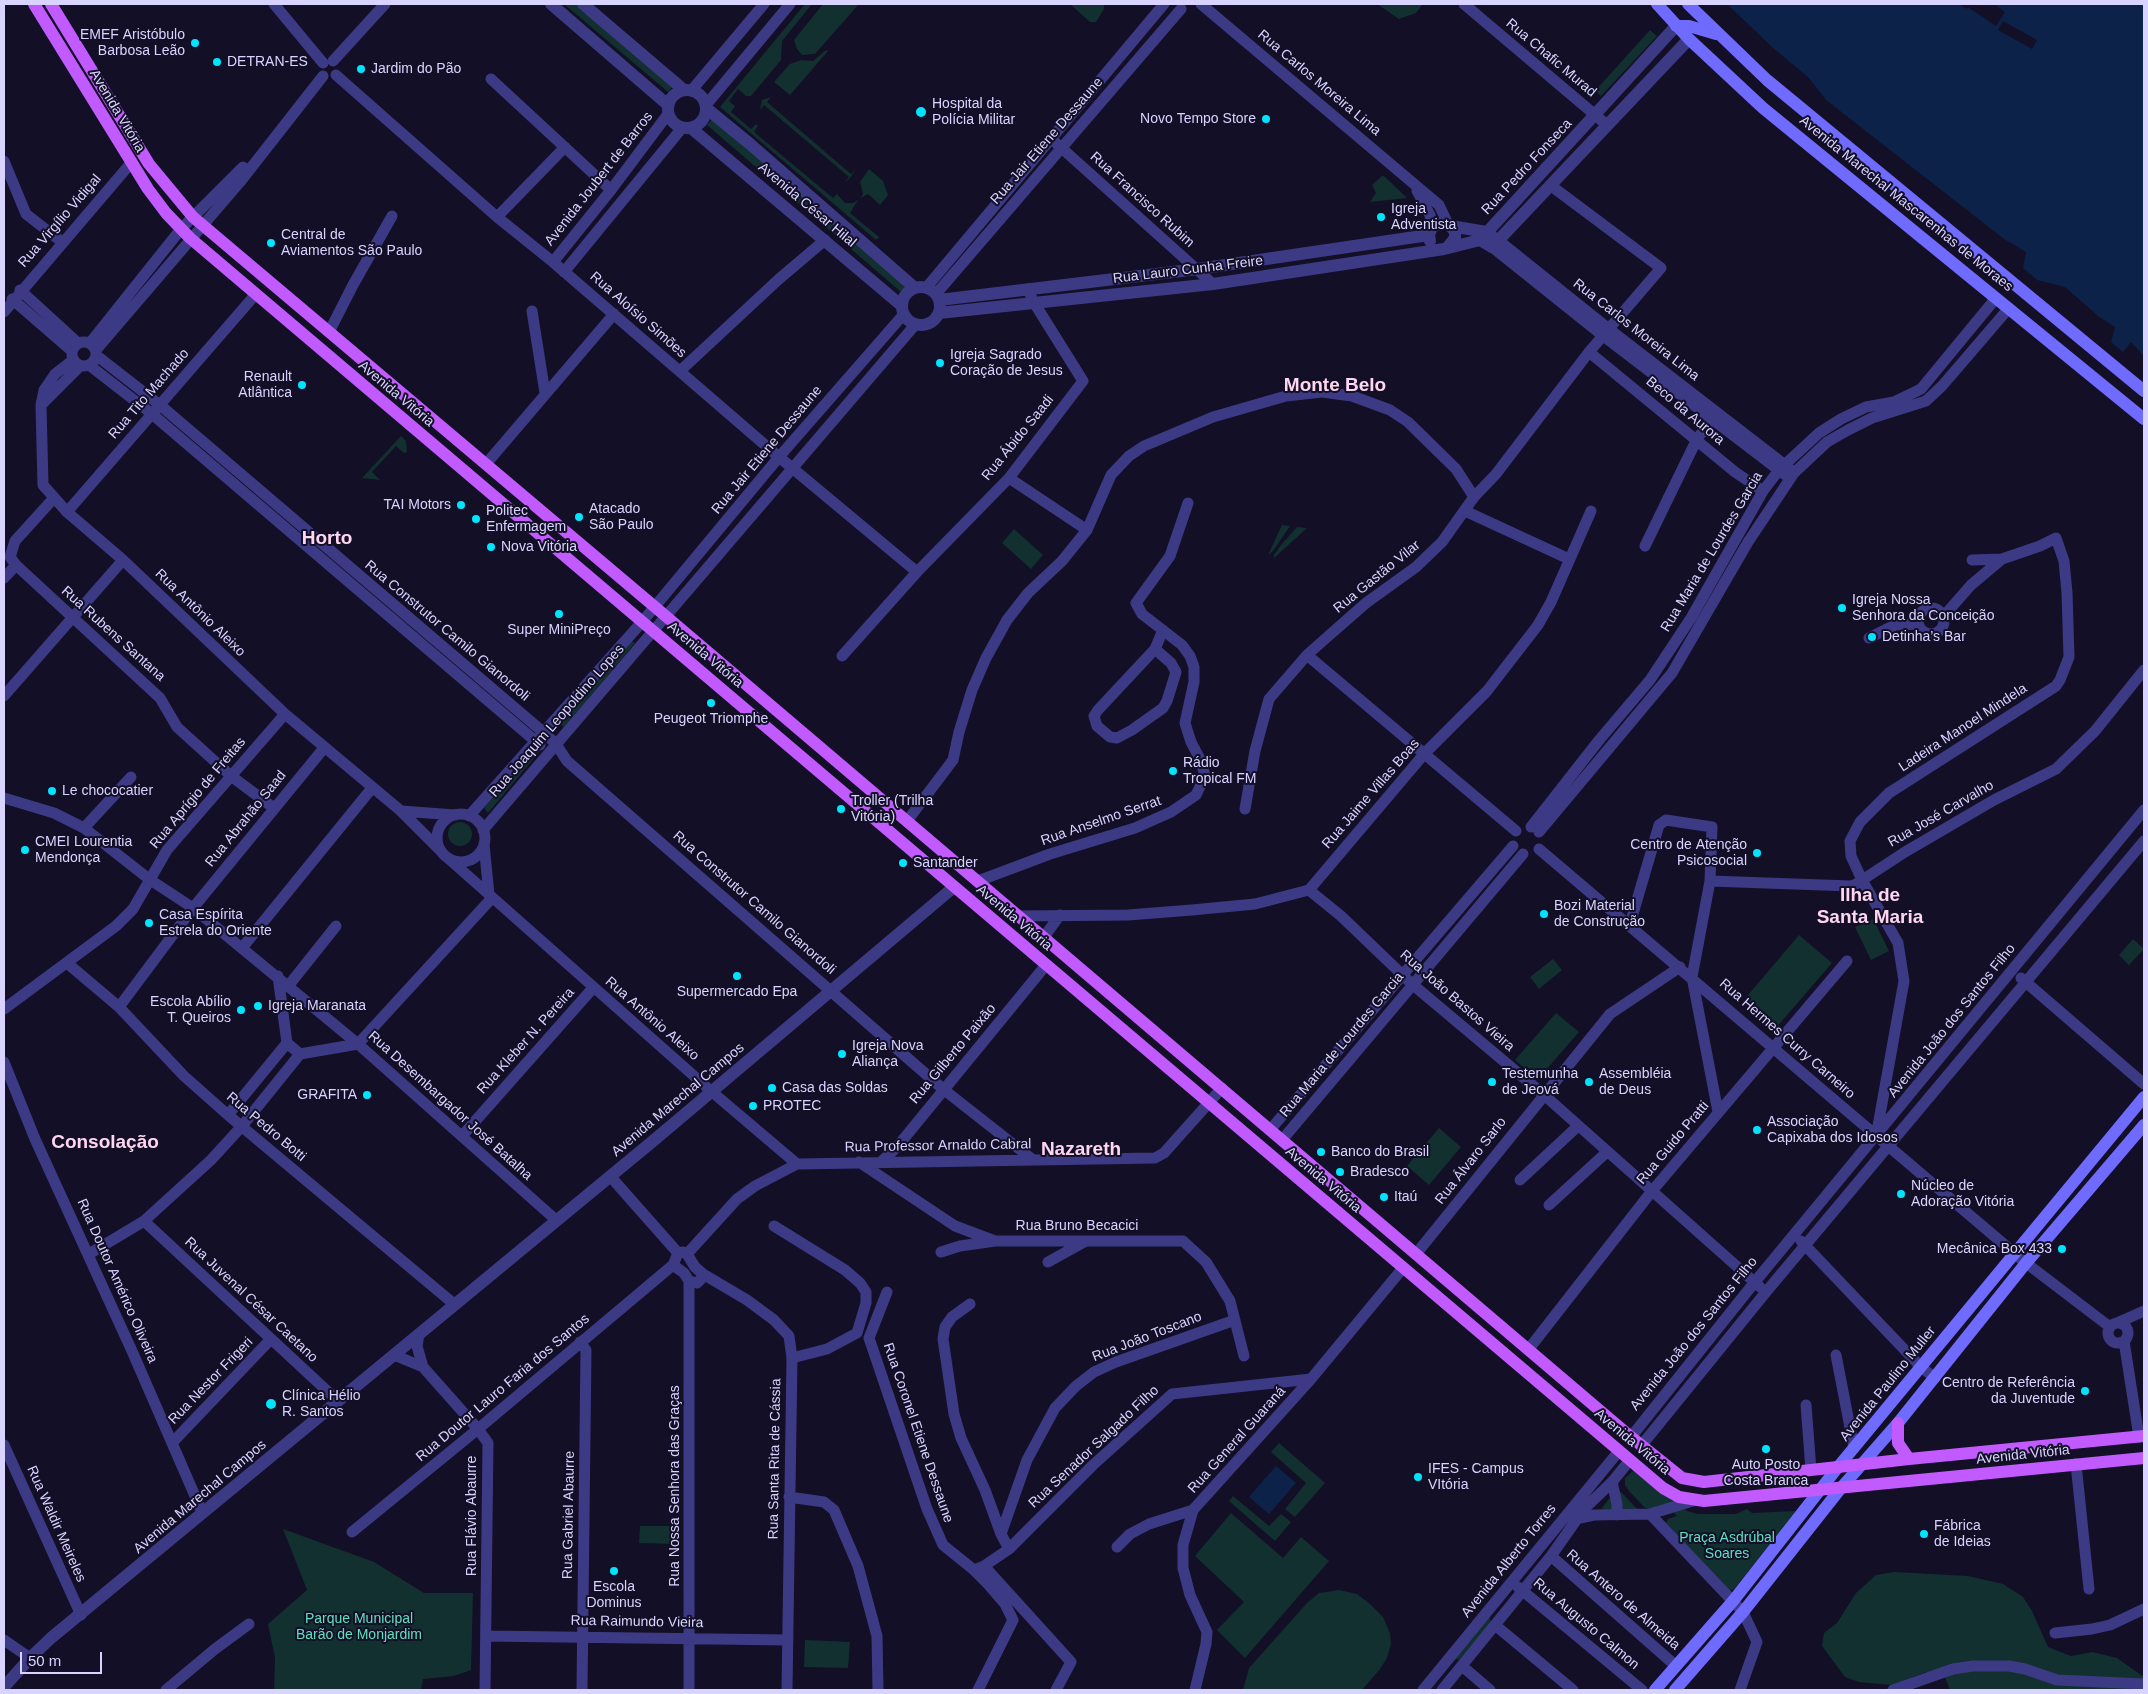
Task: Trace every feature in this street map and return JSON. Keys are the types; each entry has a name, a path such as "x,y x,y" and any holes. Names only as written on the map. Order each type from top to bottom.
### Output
{"main road":[{"name":"Avenida Vitória","path":"34,4 131,163 166,213 185,234 254,295 1671,1493 1696,1500 1841,1488 2144,1458"},
{"name":"Avenida Vitória","path":"51,4 148,164 197,221 655,607 1528,1350 1682,1478 1696,1483 1909,1459 2142,1436"},
{"name":"Avenida Marechal Mascarenhas de Moraes","path":"1657,4 1689,39 1763,108 2144,419"},
{"name":"Avenida Marechal Mascarenhas de Moraes","path":"1691,5 1718,34 1767,80 2144,391"},
{"path":"1676,26 1689,26 1718,34"},
{"path":"954,887 961,882 970,882 993,894"},
{"name":"Avenida Paulino Muller","path":"1656,1690 1732,1601 1820,1489 2144,1097"},
{"path":"1675,1690 1742,1612 1841,1488 1935,1378 2026,1263 2144,1124"},
{"path":"2117,1130 2128,1144"},
{"path":"2084,1170 2096,1181"},
{"path":"1898,1423 1898,1443 1909,1459"},
{"path":"1619,1451 1631,1437"},
{"path":"1630,1460 1642,1446"}],"street":[{"path":"274,4 328,62 338,69 336,75 332,78 323,76"},
{"path":"323,76 320,68 385,4"},
{"path":"552,4 668,109 672,122 687,128"},
{"path":"584,4 688,90 701,96 706,107"},
{"path":"668,109 674,95 688,90 764,4"},
{"path":"564,272 687,128 702,121 706,107 790,4"},
{"name":"Rua Jair Etiene Dessaune","path":"931,297 1050,139 1164,4"},
{"path":"1176,6 1195,4"},
{"name":"Rua Carlos Moreira Lima","path":"1201,4 1314,97 1439,205 1450,225 1483,236 1495,243 1712,419 1782,467"},
{"name":"Rua Chafic Murad","path":"1464,4 1596,115"},
{"name":"Rua Jair Etiene Dessaune","path":"931,297 1061,147 1176,6"},
{"name":"Rua Pedro Fonseca","path":"1483,236 1676,26"},
{"name":"Rua Pedro Fonseca","path":"1495,243 1689,39"},
{"name":"Rua Aloísio Simões","path":"336,75 497,217 614,314 791,468 919,570"},
{"path":"12,299 78,357 94,349 185,234 240,182 323,76"},
{"path":"491,78 611,190"},
{"name":"Avenida César Hilal","path":"706,107 931,297"},
{"name":"Avenida Joubert de Barros","path":"553,262 611,190 668,109"},
{"path":"1596,115 1607,126"},
{"name":"Avenida César Hilal","path":"687,128 826,240 903,310 908,320 916,325"},
{"name":"Rua Francisco Rubim","path":"1050,139 1213,284"},
{"path":"497,217 565,147"},
{"path":"4,162 26,214 62,242"},
{"name":"Rua Virgílio Vidigal","path":"4,312 12,299 131,163"},
{"path":"1550,185 1660,268 1606,332"},
{"name":"Rua Carlos Moreira Lima","path":"1416,187 1430,214 1431,231"},
{"path":"329,332 392,216"},
{"path":"1443,248 1455,238 1450,225 1440,223 1431,231 1431,243 1443,248 1483,236"},
{"name":"Rua Lauro Cunha Freire","path":"931,297 1028,289 1198,269 1431,231"},
{"path":"680,371 779,279 826,240"},
{"name":"Rua Lauro Cunha Freire","path":"931,297 1033,302 1213,284 1443,248"},
{"name":"Rua Ábido Saadi","path":"842,656 919,570 1009,478 1083,381 1033,302 1028,289"},
{"name":"Rua Construtor Camilo Gianordoli","path":"20,290 78,357 156,409"},
{"name":"Rua Tito Machado","path":"67,512 254,295"},
{"path":"666,617 791,468 916,325 931,323 931,297 905,296 903,310"},
{"name":"Rua Maria de Lourdes Garcia","path":"1535,829 1672,673 1763,491 1782,467 1819,433 1841,419 1866,407 1894,402 1921,389 1996,298"},
{"name":"Rua Maria de Lourdes Garcia","path":"1709,598 1792,476 1827,442 1872,418 1926,401 1942,386 2009,308"},
{"name":"Rua Jair Etiene Dessaune","path":"642,622 903,310"},
{"path":"532,311 545,393"},
{"path":"486,464 614,314"},
{"name":"Rua Carlos Moreira Lima","path":"1606,332 1792,476"},
{"name":"Rua Gastão Vilar","path":"1245,809 1266,702 1307,655 1366,603 1416,567 1442,542 1474,497 1496,474 1588,352 1606,332"},
{"name":"Rua Antônio Aleixo","path":"94,349 78,357 41,404 43,485 67,512 123,560 285,714 401,811 440,849"},
{"name":"Rua Construtor Camilo Gianordoli","path":"94,349 156,409 567,760 943,1089 1032,1159"},
{"name":"Beco da Aurora","path":"1588,352 1736,472 1763,491"},
{"path":"907,821 953,760 959,732 972,690 986,658 1007,620 1028,593 1062,561 1087,530 1112,475 1129,456 1144,446 1221,414 1286,396 1322,392 1352,396 1390,410 1408,422 1456,469 1474,497"},
{"path":"1645,546 1697,439 1712,419"},
{"path":"1009,478 1087,530"},
{"path":"4,578 16,565 10,557 15,541 54,499"},
{"name":"Rua Anselmo Serrat","path":"978,881 1050,854 1134,828 1172,812 1196,795 1205,776 1202,761 1190,742 1185,724 1194,682 1194,667 1190,656 1182,645 1142,614 1136,603 1170,556 1188,503"},
{"path":"1465,511 1569,559"},
{"name":"Rua Jaime Villas Boas","path":"1310,890 1425,753 1487,691 1538,625 1552,602 1591,511"},
{"name":"Ladeira Manoel Mindela","path":"1869,638 1895,625 1918,624 1922,631 1930,634 1938,632 1943,627 1943,616 1971,585 2002,560 2056,538 2064,561 2069,635 2069,657 2060,680 2045,694 1922,771 1874,806 1860,822 1850,841 1851,856 1862,880 1898,943 1904,981 1876,1136"},
{"path":"4,696 123,560"},
{"name":"Ladeira Manoel Mindela","path":"1972,560 2002,560"},
{"name":"Rua Rubens Santana","path":"16,565 160,698 177,727 231,776 274,808"},
{"path":"1918,624 1921,613 1928,608 1938,610 1943,616"},
{"name":"Rua Joaquim Leopoldino Lopes","path":"483,830 666,617"},
{"name":"Rua Joaquim Leopoldino Lopes","path":"469,816 642,622"},
{"path":"1155,649 1171,663 1176,672 1167,702 1163,708 1132,730 1117,738 1110,737 1097,726 1094,716 1155,649 1163,630"},
{"path":"1307,655 1516,831"},
{"name":"Rua José Carvalho","path":"1710,881 1851,886 1994,800 2056,768 2094,731 2144,670"},
{"name":"Rua Aprígio de Freitas","path":"4,1009 116,926 133,909 167,850 285,714"},
{"name":"Rua Abrahão Saad","path":"119,1007 193,908 324,748"},
{"path":"84,828 131,777"},
{"path":"242,948 372,788"},
{"name":"Rua Desembargador José Batalha","path":"4,798 54,813 84,828 149,879 193,908 289,985 358,1044 556,1220"},
{"name":"Avenida João dos Santos Filho","path":"1631,1437 1754,1282 2144,810"},
{"path":"89,1254 144,1221 211,1160 242,1126 300,1054 358,1044 491,896 483,830 478,821 469,816 401,811"},
{"path":"454,815 447,818 437,832 440,849 449,859 466,862 474,858 484,843"},
{"path":"1630,924 1659,825 1666,820 1712,827 1710,881 1692,976 1718,1112"},
{"path":"1525,826 1535,829 1542,844 1539,849 1532,854 1523,854 1513,846 1512,839 1516,831 1525,826"},
{"path":"1642,1446 1766,1292 2144,841"},
{"name":"Rua Maria de Lourdes Garcia","path":"1270,1130 1513,846"},
{"name":"Rua Hermes Curry Carneiro","path":"1539,849 1692,976 1888,1147 2026,1263 2113,1325 2124,1326 2126,1336 2112,1342 2108,1335 2113,1325"},
{"name":"Rua Maria de Lourdes Garcia","path":"1282,1140 1523,854"},
{"name":"Rua Antônio Aleixo","path":"449,859 468,873 593,988 797,1164"},
{"name":"Avenida Marechal Campos","path":"4,1687 30,1658 202,1512 610,1176 954,887"},
{"path":"1019,916 1128,916 1255,904 1310,890"},
{"name":"Rua João Bastos Vieira","path":"1310,890 1412,984 1543,1094 1766,1292"},
{"path":"1044,937 1060,915"},
{"path":"289,985 336,926"},
{"name":"Rua Guido Pratti","path":"1528,1350 1652,1191 1847,960"},
{"name":"Rua Pedro Botti","path":"67,963 119,1007 184,1076 228,1115 454,1304"},
{"name":"Rua Gilberto Paixão","path":"882,1161 897,1146 1046,965"},
{"name":"Rua Álvaro Sarlo","path":"1416,1254 1543,1094 1610,1014 1680,967"},
{"path":"2012,971 2144,1084"},
{"path":"278,976 287,1044 300,1054"},
{"name":"Rua Kleber N. Pereira","path":"462,1136 593,988"},
{"path":"228,1115 287,1044"},
{"name":"Rua Doutor Américo Oliveira","path":"4,1062 35,1139 89,1254 202,1512"},
{"name":"Rua Professor Arnaldo Cabral","path":"673,1265 737,1199 755,1186 797,1164 1160,1156 1222,1088"},
{"path":"1520,1180 1578,1126"},
{"path":"897,1146 908,1163"},
{"path":"1548,1205 1607,1152"},
{"name":"Rua Bruno Becacici","path":"859,1162 939,1217 955,1226 995,1242 1087,1240 1183,1241 1206,1262 1230,1301 1244,1356"},
{"path":"610,1176 703,1274 703,1277 697,1283 689,1281 684,1273 673,1265"},
{"name":"Rua Juvenal César Caetano","path":"144,1221 338,1401"},
{"path":"774,1226 845,1270 860,1283 866,1292 866,1302 857,1334 828,1349 792,1358"},
{"path":"1794,1235 1806,1245 1921,1367 1935,1378"},
{"path":"1048,1262 1087,1240"},
{"path":"940,1252 960,1246 995,1242"},
{"name":"Rua Doutor Lauro Faria dos Santos","path":"352,1532 673,1265"},
{"name":"Rua General Guaraná","path":"1195,1690 1207,1632 1190,1595 1183,1568 1183,1545 1193,1510 1311,1379 1403,1268"},
{"name":"Rua Santa Rita de Cássia","path":"703,1274 747,1300 774,1320 789,1336 792,1358 787,1690"},
{"name":"Rua Nossa Senhora das Graças","path":"689,1281 690,1690"},
{"name":"Rua Coronel Etiene Dessaune","path":"887,1292 869,1338 927,1509 942,1545 960,1559 979,1568"},
{"path":"970,1304 948,1322 943,1339 956,1422 1008,1549"},
{"path":"2113,1325 2140,1314"},
{"path":"2140,1314 2126,1336 2142,1436"},
{"name":"Rua João Toscano","path":"1002,1534 1027,1460 1055,1408 1076,1386 1094,1372 1116,1362 1236,1320"},
{"path":"419,1334 417,1346 423,1367"},
{"name":"Rua Coronel Etiene Dessaune","path":"857,1334 869,1338"},
{"name":"Rua Nestor Frigeri","path":"172,1443 271,1339"},
{"name":"Rua Gabriel Abaurre","path":"580,1342 586,1350 582,1690"},
{"path":"1836,1354 1854,1448"},
{"name":"Rua Flávio Abaurre","path":"394,1355 423,1367 488,1443 486,1690"},
{"name":"Rua Senador Salgado Filho","path":"979,1568 1008,1549 1094,1465 1172,1394 1311,1379"},
{"path":"1806,1405 1811,1470"},
{"name":"Rua Waldir Meireles","path":"4,1445 81,1615"},
{"name":"Avenida Alberto Torres","path":"1442,1690 1551,1556 1584,1510 1619,1451"},
{"name":"Avenida Alberto Torres","path":"1423,1690 1511,1581 1612,1482 1630,1460"},
{"path":"2076,1464 2090,1589"},
{"path":"1612,1482 1617,1504 1617,1515"},
{"path":"789,1497 824,1502 834,1510 858,1566 877,1636 878,1690"},
{"path":"1584,1510 1617,1515 1650,1514 1696,1500"},
{"path":"1117,1547 1130,1534 1149,1524 1193,1510"},
{"path":"1650,1514 1742,1612 1757,1642 1740,1690"},
{"name":"Rua Antero de Almeida","path":"1551,1556 1676,1666"},
{"path":"978,1690 1013,1620 1005,1604 987,1583 979,1568"},
{"path":"979,1568 1071,1662 1056,1690"},
{"name":"Rua Augusto Calmon","path":"1511,1581 1642,1690"},
{"path":"2055,1633 2110,1625 2144,1609"},
{"path":"166,1690 215,1649 249,1624"},
{"path":"1495,1625 1573,1690"},
{"name":"Rua Raimundo Vieira","path":"486,1636 690,1637 788,1640"},
{"path":"4,1640 30,1658"},
{"path":"1462,1666 1490,1690"},
{"path":"1893,1690 1953,1669 1973,1666 2009,1666 2025,1669 2057,1680 2144,1684"}],"green space":[{"path":"564,4 578,4 674,85 668,92"},
{"path":"805,4 812,4 782,41 781,60 751,96 746,96 738,89 729,101 735,106 731,112 751,129 756,124 758,126 754,132 833,198 837,194 845,203 853,203 858,200 850,213 879,237 876,240 720,107"},
{"path":"823,4 859,4 815,54 802,55 797,49 794,40"},
{"path":"1070,4 1104,4 1104,9 1096,22 1090,22"},
{"path":"1377,4 1423,4 1416,13 1399,19"},
{"path":"1650,30 1657,36 1601,96 1595,91"},
{"path":"826,50 828,51 790,95 774,82 790,64 801,60 813,61"},
{"path":"771,97 767,102 851,174 856,169 849,179 844,183 849,177 764,105 760,110 762,100"},
{"path":"713,118 907,286 901,292 707,125"},
{"path":"869,169 883,181 888,195 880,205 868,194 861,198 863,193 860,182"},
{"path":"1382,176 1407,198 1370,202 1376,193 1372,185"},
{"path":"401,436 406,441 407,452 404,453 396,446 372,472 380,480 362,478"},
{"path":"1282,525 1290,526 1273,551 1268,555"},
{"path":"1297,527 1307,528 1274,558 1281,545"},
{"path":"1014,529 1043,555 1031,569 1002,543"},
{"path":"630,640 635,643 564,727 560,724"},
{"path":"535,748 540,751 488,813 484,808"},
{"path":"460,822 468,826 472,834 468,842 460,846 452,842 448,834 452,826"},
{"path":"1873,919 1889,951 1871,960 1855,927"},
{"path":"1799,935 1832,963 1775,1029 1743,1001"},
{"path":"2133,939 2144,949 2129,965 2119,955"},
{"path":"1553,959 1562,970 1539,989 1530,977"},
{"path":"1556,1013 1579,1032 1538,1079 1515,1060"},
{"path":"1439,1128 1461,1147 1429,1185 1407,1166"},
{"path":"1279,1443 1325,1483 1295,1517 1285,1509 1306,1483 1271,1452"},
{"name":"Praça Asdrúbal Soares","path":"1634,1470 1687,1511 1697,1514 1736,1514 1747,1509 1752,1513 1796,1511 1735,1588 1728,1592 1666,1523 1668,1519 1677,1516 1671,1510 1651,1510 1644,1507 1629,1491 1625,1485 1625,1478"},
{"path":"1619,1491 1637,1509 1603,1510 1602,1508 1614,1492"},
{"path":"1233,1496 1269,1526 1281,1514 1291,1522 1275,1541 1229,1501"},
{"path":"1231,1513 1283,1558 1301,1537 1329,1561 1245,1658 1217,1630 1244,1602 1195,1556"},
{"path":"640,1526 676,1526 675,1544 639,1543"},
{"name":"Parque Municipal Barão de Monjardim","path":"283,1529 374,1562 424,1593 473,1593 471,1670 454,1676 423,1679 421,1690 274,1690 275,1658 268,1624 307,1590"},
{"path":"1894,1572 1968,1576 2003,1584 2023,1597 2032,1611 2048,1647 2071,1656 2092,1652 2117,1658 2144,1677 2144,1690 1950,1690 1943,1672 1926,1672 1892,1685 1859,1682 1845,1677 1822,1646 1824,1633 1837,1623 1856,1593 1876,1575"},
{"path":"1339,1590 1357,1594 1370,1604 1383,1617 1390,1633 1391,1644 1387,1658 1362,1690 1243,1690 1249,1668 1307,1603 1319,1593"},
{"path":"1490,1617 1491,1623 1459,1660 1454,1658"},
{"path":"805,1640 850,1642 848,1668 804,1667"}],"water":[{"path":"1727,4 2144,4 2144,356 2131,342 2123,352 2111,342 2115,327 2098,316 2065,287 2037,280 2023,268 2026,252 2004,239 1826,100 1809,78 1772,47"},
{"path":"1276,1466 1296,1483 1269,1514 1249,1497"}],"pier":[{"path":"1959,4 1994,4 2005,12 1996,26 1968,7 1967,9"},
{"path":"2003,21 2037,40 2032,49 1998,30"}],"place":[{"name":"EMEF Aristóbulo Barbosa Leão","path":"195,43"},
{"name":"DETRAN-ES","path":"217,62"},
{"name":"Jardim do Pão","path":"361,69"},
{"name":"Hospital da Polícia Militar","path":"921,112"},
{"name":"Novo Tempo Store","path":"1266,119"},
{"name":"Igreja Adventista","path":"1381,217"},
{"name":"Central de Aviamentos São Paulo","path":"271,243"},
{"name":"Igreja Sagrado Coração de Jesus","path":"940,363"},
{"name":"Renault Atlântica","path":"302,385"},
{"name":"TAI Motors","path":"461,505"},
{"name":"Atacado São Paulo","path":"579,517"},
{"name":"Politec Enfermagem","path":"476,519"},
{"name":"Nova Vitória","path":"491,547"},
{"name":"Igreja Nossa Senhora da Conceição","path":"1842,608"},
{"name":"Super MiniPreço","path":"559,614"},
{"name":"Detinha’s Bar","path":"1872,637"},
{"name":"Peugeot Triomphe","path":"711,703"},
{"name":"Rádio Tropical FM","path":"1173,771"},
{"name":"Le chococatier","path":"52,791"},
{"name":"Troller (Trilha Vitória)","path":"841,809"},
{"name":"CMEI Lourentia Mendonça","path":"25,850"},
{"name":"Centro de Atenção Psicosocial","path":"1757,853"},
{"name":"Santander","path":"903,863"},
{"name":"Bozi Material de Construção","path":"1544,914"},
{"name":"Casa Espírita Estrela do Oriente","path":"149,923"},
{"name":"Supermercado Epa","path":"737,976"},
{"name":"Igreja Maranata","path":"258,1006"},
{"name":"Escola Abílio T. Queiros","path":"241,1010"},
{"name":"Igreja Nova Aliança","path":"842,1054"},
{"name":"Testemunha de Jeová","path":"1492,1082"},
{"name":"Assembléia de Deus","path":"1589,1082"},
{"name":"Casa das Soldas","path":"772,1088"},
{"name":"GRAFITA","path":"367,1095"},
{"name":"PROTEC","path":"753,1106"},
{"name":"Associação Capixaba dos Idosos","path":"1757,1130"},
{"name":"Banco do Brasil","path":"1321,1152"},
{"name":"Bradesco","path":"1340,1172"},
{"name":"Núcleo de Adoração Vitória","path":"1901,1194"},
{"name":"Itaú","path":"1384,1197"},
{"name":"Mecânica Box 433","path":"2062,1249"},
{"name":"Centro de Referência da Juventude","path":"2085,1391"},
{"name":"Clínica Hélio R. Santos","path":"271,1404"},
{"name":"Auto Posto Costa Branca","path":"1766,1449"},
{"name":"IFES - Campus VItória","path":"1418,1477"},
{"name":"Fábrica de Ideias","path":"1924,1534"},
{"name":"Escola Dominus","path":"614,1571"}],"district":[{"name":"Monte Belo","path":"1335,386"},
{"name":"Horto","path":"327,539"},
{"name":"Ilha de Santa Maria","path":"1870,907"},
{"name":"Consolação","path":"105,1143"},
{"name":"Nazareth","path":"1081,1150"}]}
